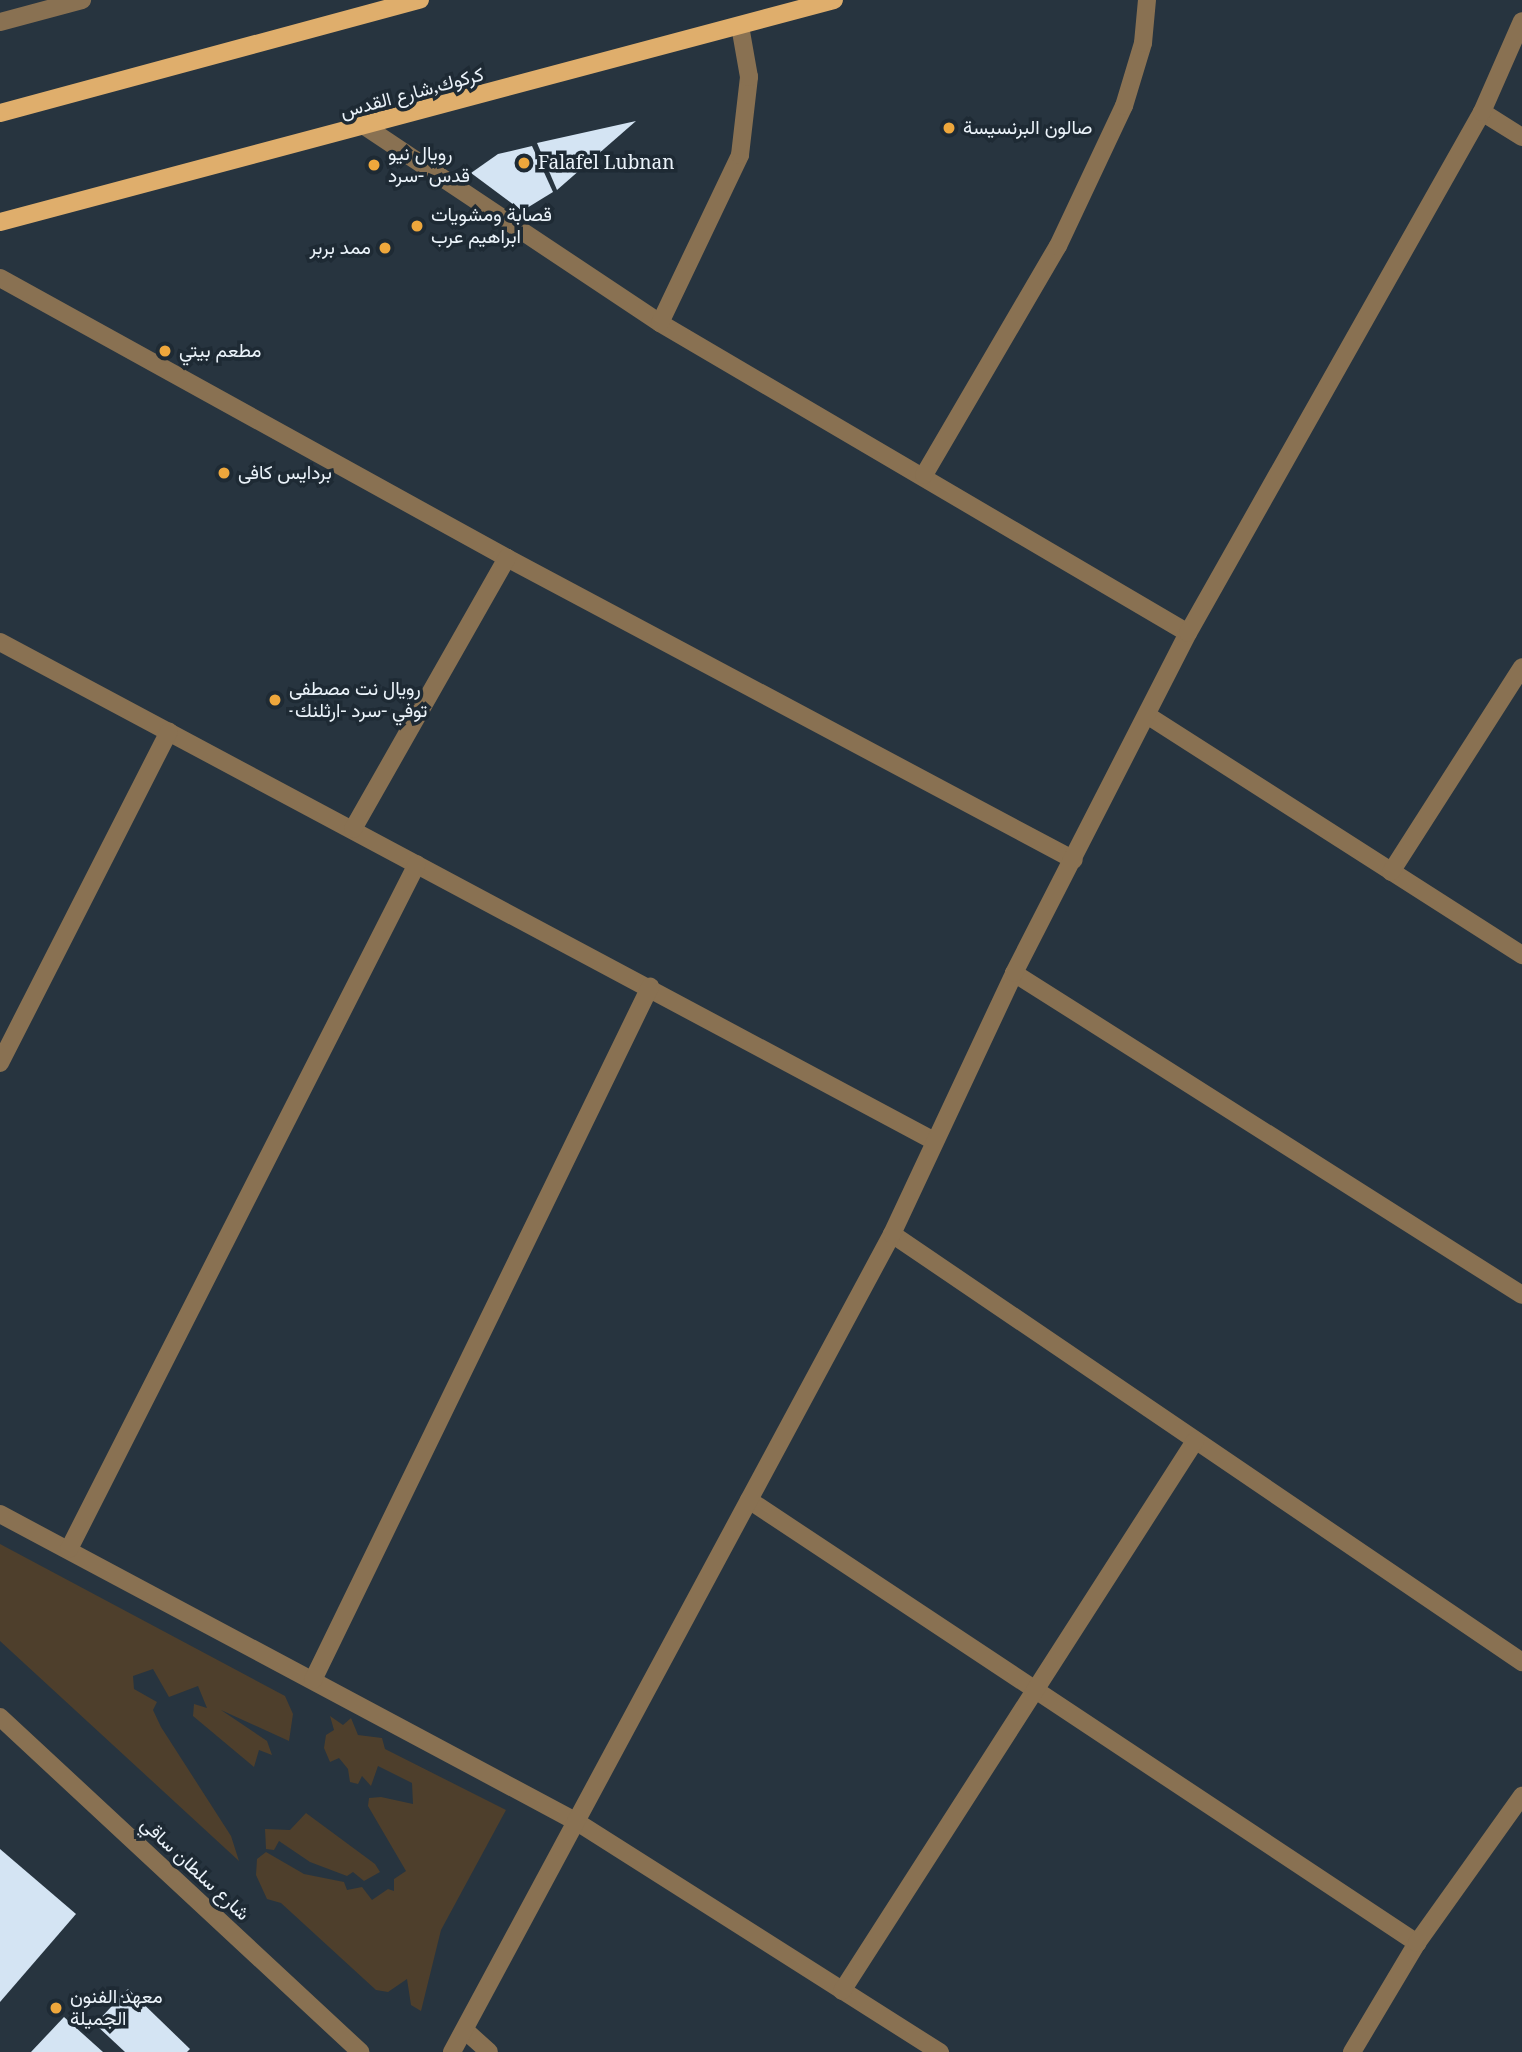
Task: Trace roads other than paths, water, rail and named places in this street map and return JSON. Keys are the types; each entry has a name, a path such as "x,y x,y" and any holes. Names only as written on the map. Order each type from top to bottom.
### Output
{"main road":[{"path":"0,113 376,5 419,0"},
{"name":"كركوك,شارع القدس","path":"0,222 366,127 834,0"}],"street":[{"path":"0,22 82,0"},
{"path":"924,475 1058,246 1113,129 1135,75 1147,0"},
{"path":"452,2052 468,2032 576,1822 892,1234 1014,973 1150,717 1188,633 1482,112 1522,21"},
{"path":"660,323 740,155 749,77 740,26"},
{"path":"1482,112 1522,137"},
{"path":"366,127 660,323 924,475 1188,633"},
{"path":"0,278 506,558 1074,860"},
{"path":"353,829 506,558"},
{"path":"0,642 934,1141"},
{"path":"1391,872 1522,667"},
{"path":"1150,717 1522,955"},
{"path":"0,1063 169,732"},
{"path":"69,1549 417,864"},
{"path":"1014,973 1522,1295"},
{"path":"313,1681 650,987"},
{"path":"892,1234 1522,1662"},
{"path":"842,1991 1038,1690 1195,1441"},
{"path":"749,1500 1417,1943"},
{"path":"0,1514 576,1822 940,2052"},
{"name":"شارع سلطان ساقي","path":"0,1717 361,2052"},
{"path":"1352,2052 1417,1943 1522,1797"},
{"path":"468,2032 489,2052"}],"place":[{"name":"صالون البرنسيسة","path":"949,128"},
{"name":"Falafel Lubnan","path":"524,163"},
{"name":"رويال نيو قدس -سرد","path":"374,165"},
{"name":"قصابة ومشويات ابراهيم عرب","path":"417,226"},
{"name":"ممد بربر","path":"385,248"},
{"name":"مطعم بيتي","path":"165,351"},
{"name":"بردايس کافى","path":"224,473"},
{"name":"رويال نت مصطفى -توفي -سرد -ارثلنك","path":"275,700"},
{"name":"معهد الفنون الجميلة","path":"56,2008"}]}
